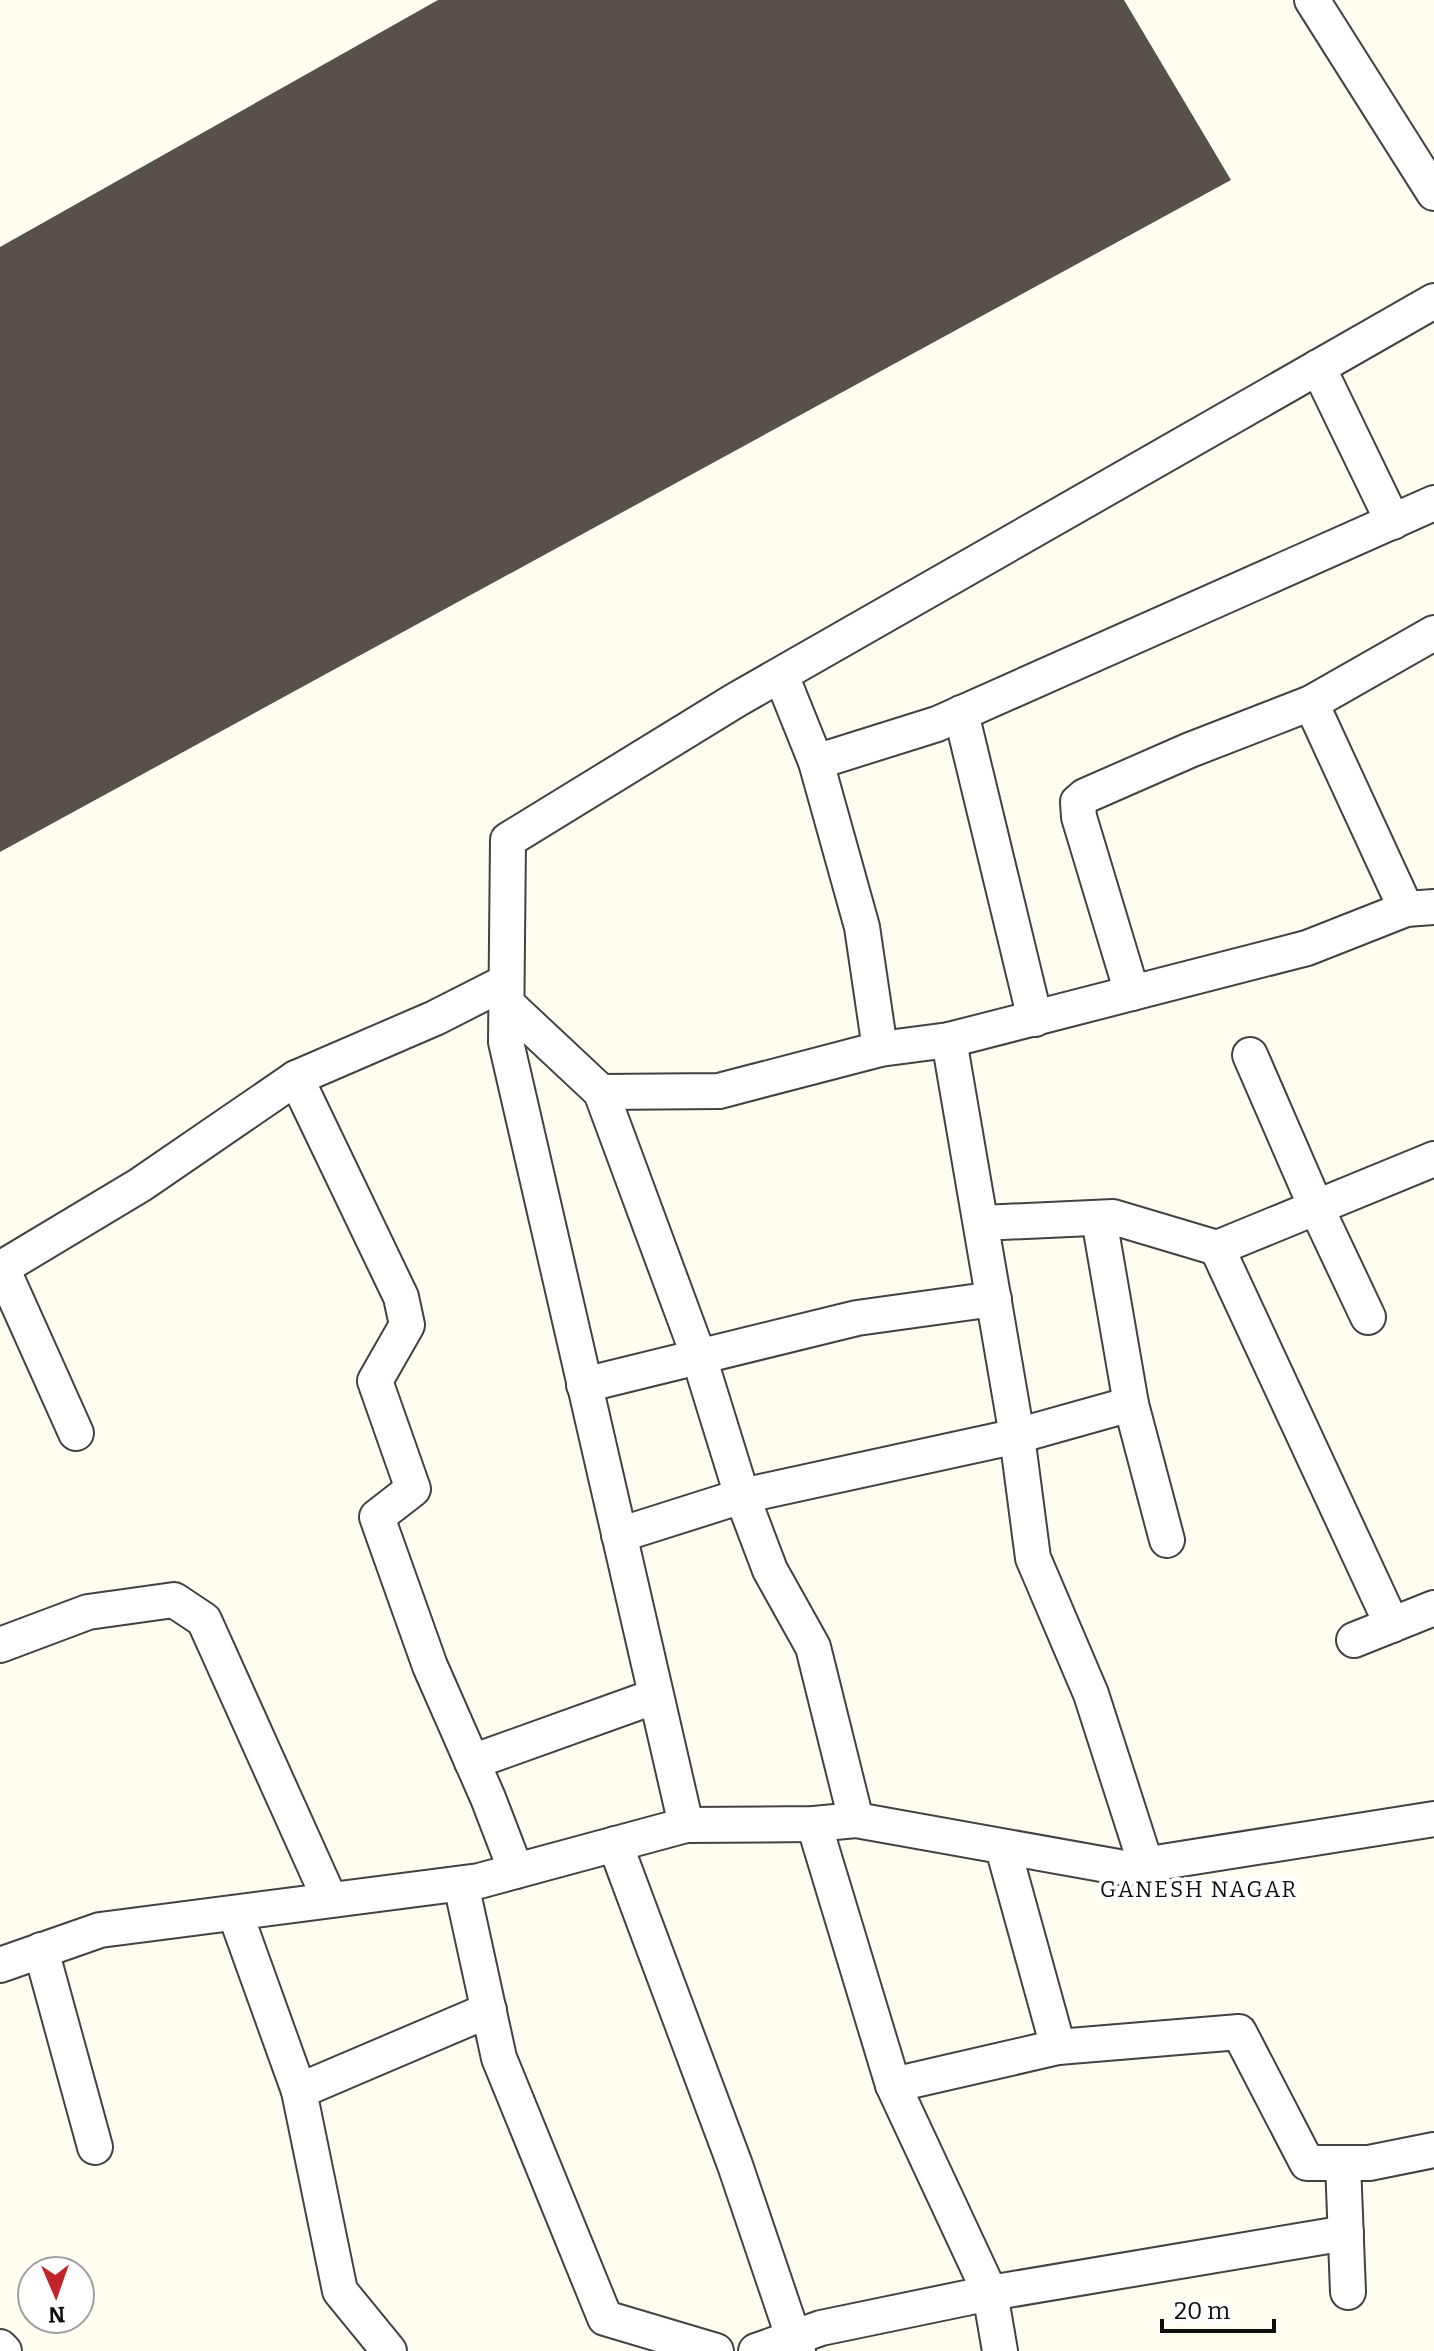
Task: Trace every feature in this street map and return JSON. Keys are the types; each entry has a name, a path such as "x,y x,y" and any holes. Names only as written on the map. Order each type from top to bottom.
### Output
{"street":[{"path":"1312,0 1434,193"},
{"path":"686,1825 506,1042 508,840 781,675 1434,301"},
{"path":"1318,367 1393,522"},
{"path":"816,762 937,724 1434,503"},
{"path":"1132,993 1079,817 1078,802 1190,750 1311,703 1434,633"},
{"path":"781,675 816,762 862,927 880,1049"},
{"path":"601,1092 719,1091 880,1049 949,1040 1307,948 1420,908 1311,703"},
{"path":"961,713 1035,1019"},
{"path":"76,1433 1,1268 140,1185 296,1078 435,1018 506,993"},
{"path":"506,993 601,1092 699,1357 742,1496 770,1570 813,1647 856,1820"},
{"path":"949,1040 1017,1436 1033,1558 1091,1694 1146,1865"},
{"path":"1250,1055 1368,1317"},
{"path":"296,1078 401,1297 407,1325 375,1381 413,1489 377,1517 430,1666 516,1871"},
{"path":"982,1223 1113,1217 1217,1248 1434,1159"},
{"path":"1099,1219 1131,1404 1167,1540"},
{"path":"1217,1248 1392,1625"},
{"path":"584,1385 857,1318 994,1299"},
{"path":"619,1535 742,1496 1017,1436 1131,1404"},
{"path":"0,1645 88,1612 174,1600 204,1620 330,1900"},
{"path":"1354,1640 1434,1608"},
{"path":"472,1762 656,1696"},
{"path":"0,1965 100,1930 461,1884 686,1825 814,1824 856,1820 1124,1868 1434,1819"},
{"path":"814,1824 893,2085 990,2293 1000,2351"},
{"path":"615,1844 735,2165 796,2344"},
{"path":"1003,1848 1058,2047"},
{"path":"461,1884 499,2058 605,2318 716,2351"},
{"path":"235,1913 299,2091 340,2291 389,2351"},
{"path":"41,1950 95,2147"},
{"path":"299,2091 489,2010"},
{"path":"893,2085 1058,2047 1239,2032 1307,2163 1369,2163 1434,2150"},
{"path":"1343,2163 1348,2292"},
{"path":"756,2351 796,2344 821,2328 990,2293 1346,2233"}],"building":[{"path":"438,0 1124,0 1231,180 0,852 0,247"}],"district":[{"name":"GANESH NAGAR","path":"1199,1889"}]}
